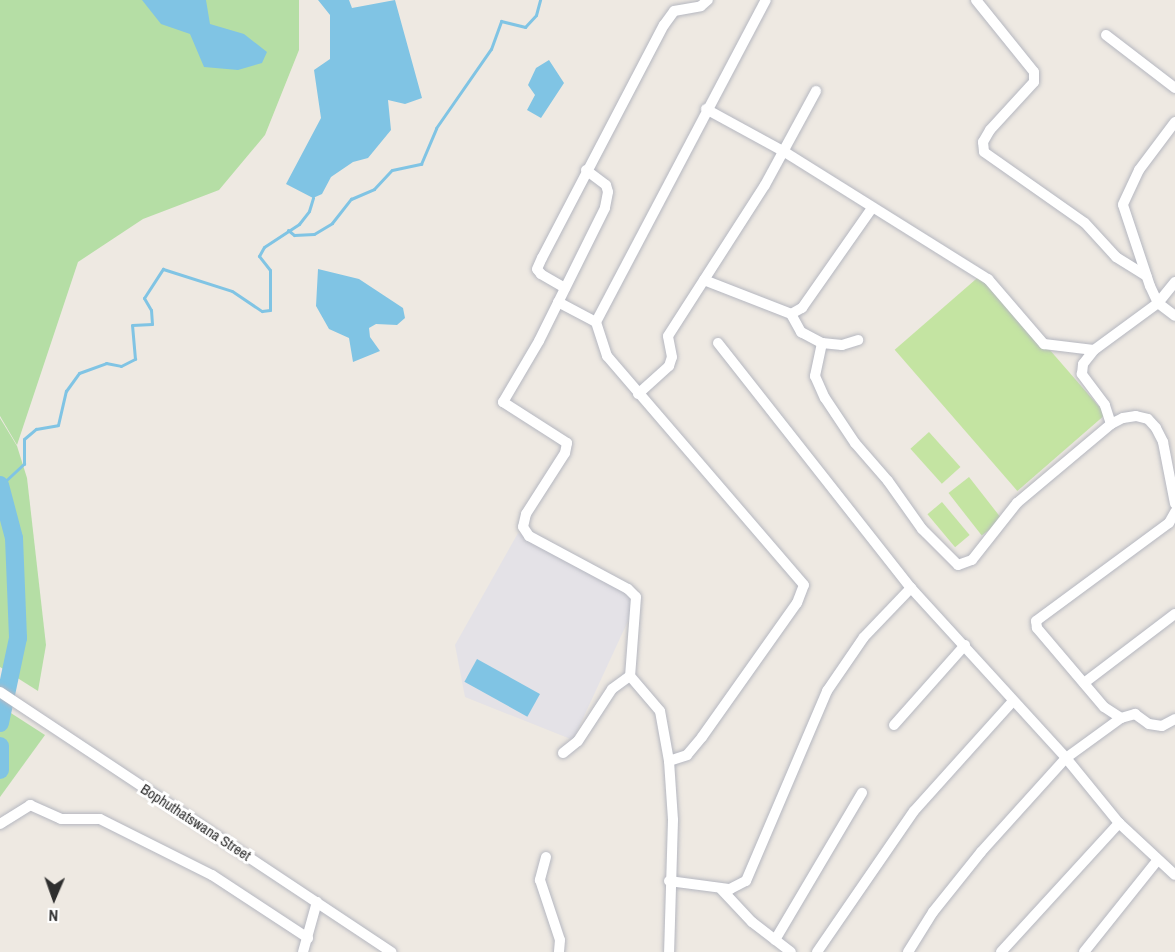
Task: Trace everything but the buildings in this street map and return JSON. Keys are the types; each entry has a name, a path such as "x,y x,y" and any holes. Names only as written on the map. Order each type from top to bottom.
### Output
{"street":[{"path":"565,288 537,269 586,170 674,11 701,6 708,0"},
{"path":"596,322 766,0"},
{"path":"976,0 1034,72 1034,81 990,130 983,142 984,152 1085,223 1116,257 1148,276"},
{"path":"1106,34 1175,88"},
{"path":"638,394 669,366 672,357 668,336 783,151 816,92"},
{"path":"706,110 783,151 988,279 1044,344 1094,350"},
{"path":"1175,122 1124,198 1124,214 1158,303 1175,316"},
{"path":"586,170 601,180 608,192 605,208 558,302 503,402 567,443 565,453 526,514 523,527 529,536 628,589 636,597 630,676 660,711 669,761 674,820 669,881 669,952"},
{"path":"791,314 802,308 872,208"},
{"path":"704,280 791,314 801,332 822,343 842,345 858,340"},
{"path":"1111,424 1105,405 1082,374 1083,364 1094,350 1158,303 1175,282"},
{"path":"558,302 596,322 607,356 804,585 797,603 702,737 687,755 669,761"},
{"path":"718,343 911,588 1066,758 1119,824 1175,875"},
{"path":"822,343 815,376 825,398 855,443 888,481 922,529 958,565 972,560 1017,503 1111,424 1136,416 1148,419 1163,442 1175,504"},
{"path":"1121,718 1104,707 1036,628 1036,621 1169,523 1175,512"},
{"path":"669,881 721,889 739,887 746,881 811,725 843,664 911,588"},
{"path":"1084,682 1175,614"},
{"path":"894,725 964,645"},
{"path":"563,753 578,741 612,689 630,676"},
{"name":"Bophuthatswana Street","path":"0,692 391,952"},
{"path":"817,952 914,811 1013,701"},
{"path":"908,952 933,912 981,852 1066,758 1121,718 1135,714 1149,724 1162,726 1175,719"},
{"path":"775,940 862,793"},
{"path":"0,824 30,805 61,819 100,819 212,875 308,938"},
{"path":"1001,952 1119,824"},
{"path":"546,857 540,880 560,940 559,952"},
{"path":"1084,952 1157,861"},
{"path":"721,889 791,952"},
{"path":"303,952 317,902"}],"shaded area":[{"path":"518,533 640,595 573,740 465,697 455,645"}],"green space":[{"path":"0,0 299,0 299,50 265,135 219,190 143,219 78,262 17,445 0,416"},
{"path":"983,273 1106,414 1017,491 895,350"},
{"path":"0,418 17,446 27,478 46,645 38,691 0,667"},
{"path":"929,432 960,467 942,484 910,449"},
{"path":"969,477 1002,520 982,536 949,493"},
{"path":"942,502 970,535 955,547 927,514"},
{"path":"0,706 45,735 0,797"}],"water":[{"path":"142,0 206,0 210,24 244,34 267,52 262,63 238,70 204,67 190,34 161,24"},
{"path":"318,0 349,0 352,8 395,0 422,98 405,104 388,100 391,130 368,158 353,162 331,177 322,194 313,198 286,184 321,118 314,70 330,59 330,15"},
{"path":"549,60 564,83 541,118 527,110 535,95 528,85 536,68"},
{"path":"318,269 359,279 403,308 405,318 397,325 376,324 369,328 370,337 380,351 353,362 349,338 329,329 316,306"},
{"path":"477,659 540,694 527,717 464,682"}],"waterway":[{"path":"288,230 294,235 314,234 332,223 351,199 374,189 392,170 421,164 436,128 491,49 501,21 525,27 536,15 540,0"},
{"path":"0,486 24,464 24,439 36,429 58,425 66,391 79,373 106,363 121,366 135,359 132,325 152,324 151,310 144,298 163,269 232,291 262,311 270,310 270,270 259,256 264,247 299,224 309,211 313,198"},
{"path":"0,485 14,538 18,638 0,723"},
{"path":"0,746 0,770"}]}
